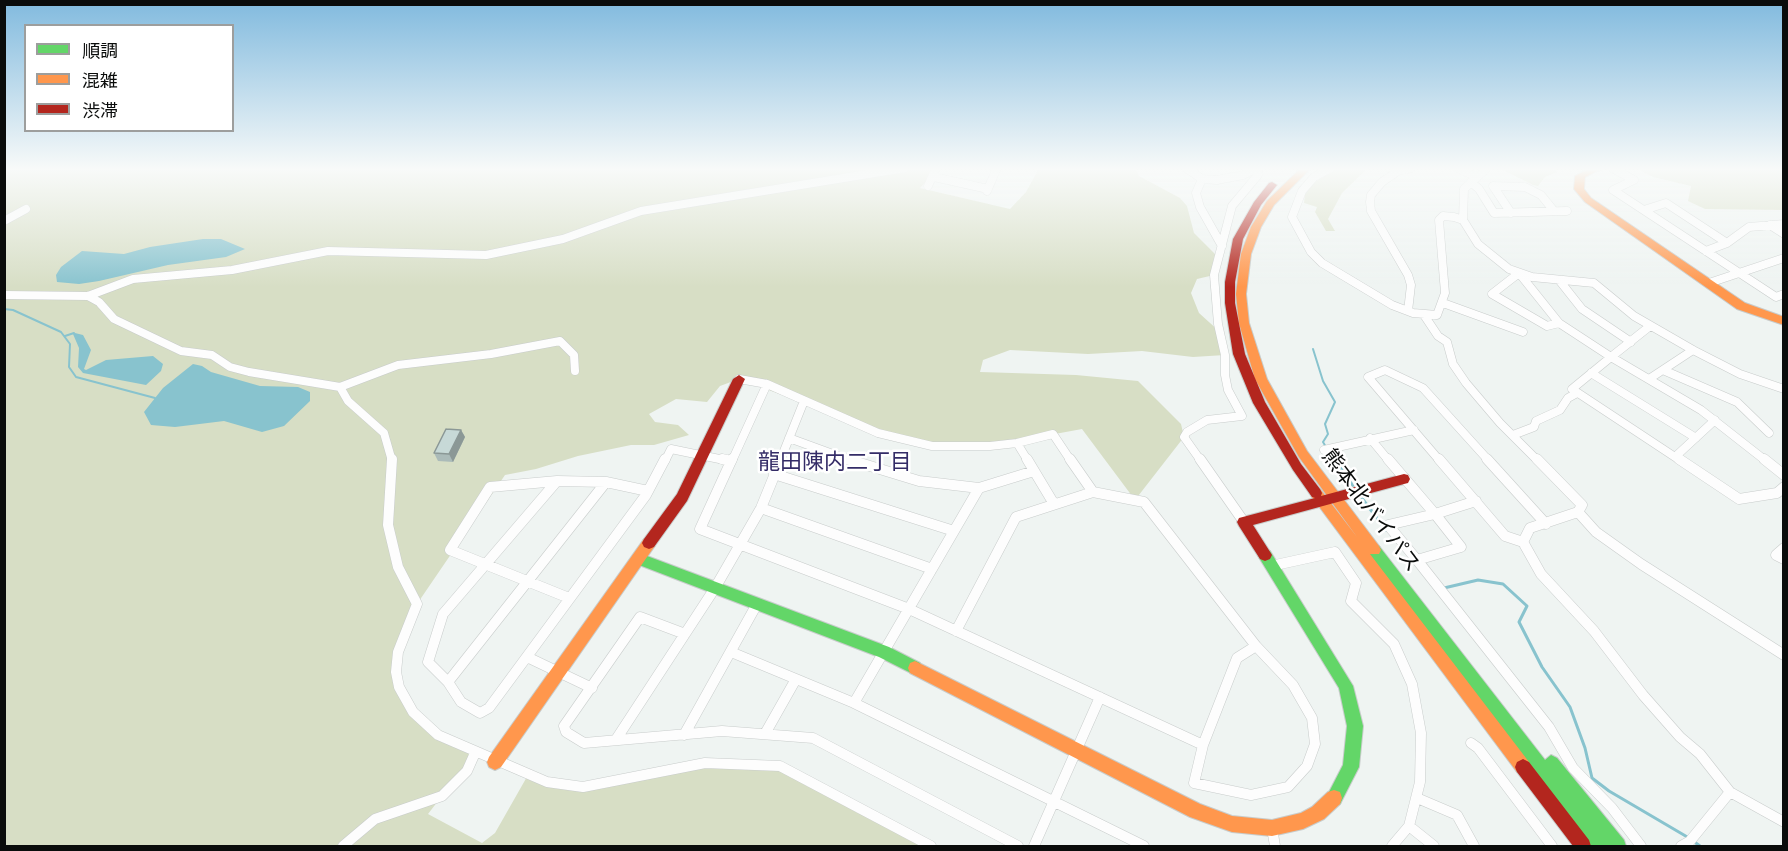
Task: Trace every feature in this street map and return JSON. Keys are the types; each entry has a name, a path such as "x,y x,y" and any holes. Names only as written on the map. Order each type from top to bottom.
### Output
{"main road":[{"name":"熊本北バイパス","path":"1256,208 1242,230 1233,262 1230,303 1239,354 1259,403 1297,467 1388,568 1601,846"},
{"name":"熊本北バイパス","path":"1269,208 1256,227 1246,254 1241,294 1244,323 1261,379 1328,499 1492,728 1583,846"},
{"path":"1599,208 1742,306 1784,321"},
{"path":"495,762 682,497 739,379"},
{"path":"639,559 884,652 1076,752 1196,811 1232,824 1272,828 1303,820 1318,813 1339,793 1351,767 1355,726 1346,686 1244,522 1404,478"},
{"path":"1388,568 1444,627 1618,846"},
{"path":"1492,728 1518,772 1572,846"}],"street":[{"path":"4,295 88,296 133,279 232,270 328,251 486,255 563,239 641,211 661,208"},
{"path":"1200,208 1222,246"},
{"path":"1232,208 1214,274 1215,299 1225,355 1228,390 1242,416 1207,420 1184,437 1244,522"},
{"path":"1294,208 1292,217 1302,237 1311,252 1323,262 1392,305 1424,315 1437,315 1445,293 1439,220 1446,215 1463,220"},
{"path":"1371,208 1408,275 1411,285 1408,311"},
{"path":"1463,208 1463,220 1478,244 1498,261 1519,273 1598,285 1650,326 1740,374 1784,389"},
{"path":"1491,208 1494,213 1567,211"},
{"path":"1507,208 1511,213"},
{"path":"1551,208 1554,211"},
{"path":"1640,208 1776,297 1784,294"},
{"path":"1644,210 1651,208"},
{"path":"1673,208 1727,243"},
{"path":"4,221 26,209"},
{"path":"1706,251 1727,243 1749,227 1784,224"},
{"path":"1770,225 1784,234"},
{"path":"1709,283 1784,258"},
{"path":"1519,273 1559,323 1715,420 1784,475"},
{"path":"1519,273 1491,294 1546,326 1559,323"},
{"path":"1558,280 1582,309 1630,342"},
{"path":"88,296 99,302 114,319 181,351 212,355 230,367 258,374 310,380 340,387 398,365 491,354 560,341 574,355 574,371"},
{"path":"1443,303 1523,332"},
{"path":"1424,315 1438,336 1447,342 1453,364 1466,383 1582,505 1578,512 1530,528 1523,542"},
{"path":"1650,326 1572,389 1739,499 1770,495 1784,487"},
{"path":"1649,379 1693,350"},
{"path":"1546,524 1423,388 1385,370 1368,377 1505,536 1523,542 1541,574 1594,631 1643,695 1680,737 1700,754 1730,792 1784,822"},
{"path":"1663,370 1737,402 1769,433"},
{"path":"1591,374 1696,438"},
{"path":"739,379 767,384 839,414 862,428 909,442 950,446 1017,443 1053,434 1093,492"},
{"path":"767,384 700,529 909,609 1203,745"},
{"path":"340,387 348,401 384,433 393,463 388,525 398,567 417,604 398,652 396,672 399,687 412,712 438,735 495,762 547,782 583,787 705,763 780,766 871,812 931,846"},
{"path":"1513,435 1534,427 1536,421 1560,410 1568,398 1577,393"},
{"path":"617,738 715,588 761,508 804,400"},
{"path":"1676,456 1715,420"},
{"path":"1324,450 1414,430"},
{"path":"789,438 893,475 919,481 979,488 1034,471"},
{"path":"1370,438 1461,547 1417,560"},
{"path":"1017,443 1054,504"},
{"path":"557,481 442,614 428,662 448,682 461,702 480,713 489,708 648,490 671,449 731,461"},
{"path":"774,474 954,531"},
{"path":"569,598 450,550 490,487 557,481 606,482 648,490"},
{"path":"448,682 606,482"},
{"path":"854,703 979,488"},
{"path":"956,631 1016,517 1093,492 1144,502 1256,646 1293,685 1312,718 1315,744 1307,766 1294,782 1277,791 1265,794 1238,794 1194,783 1203,745 1237,658 1256,646"},
{"path":"1476,501 1388,525 1550,727 1573,768 1612,808 1641,846"},
{"path":"761,508 932,569"},
{"path":"1578,512 1596,532 1641,564 1784,655"},
{"path":"1784,548 1776,555 1784,559"},
{"path":"1271,566 1335,552 1356,583 1351,602 1394,644 1412,684 1419,721 1421,766 1417,798 1408,826 1392,846"},
{"path":"684,735 757,604"},
{"path":"685,634 640,617 564,726 566,732 584,743 617,738 722,731 766,732 813,738 1018,846"},
{"path":"731,652 854,703 1144,846"},
{"path":"527,657 592,688"},
{"path":"766,732 796,679"},
{"path":"1034,846 1100,697"},
{"path":"1471,743 1478,748 1552,846"},
{"path":"343,846 375,819 442,796 467,771 475,753"},
{"path":"1681,846 1690,841 1730,792"},
{"path":"1417,798 1457,815 1474,846"},
{"path":"1408,826 1434,846"},
{"path":"1272,828 1275,846"}],"green space":[{"path":"4,208 1187,208 1194,233 1219,258 1214,275 1197,279 1191,293 1199,313 1220,332 1225,355 1193,357 1142,351 1088,354 1010,350 983,360 980,372 1076,375 1138,381 1181,424 1184,437 1135,500 1082,429 990,446 909,442 739,379 720,386 707,402 676,399 649,414 655,422 678,425 689,435 654,445 631,445 578,456 536,469 505,475 417,604 396,672 413,712 475,753 428,814 482,843 495,833 528,775 582,787 705,763 780,766 931,846 5,846"},
{"path":"1317,208 1334,208 1328,219 1335,231 1326,231 1315,212"},
{"path":"1702,208 1783,208 1783,210"}],"water":[{"path":"203,239 221,239 245,249 226,257 168,265 99,281 79,284 57,282 56,275 61,267 82,251 124,254 150,247"},
{"path":"73,334 83,335 91,350 84,369 86,370 106,360 153,356 163,364 161,371 146,385 83,373 78,367 79,348"},
{"path":"193,364 202,366 211,372 260,386 298,387 310,392 310,401 284,426 262,432 224,421 175,427 151,425 144,412 163,388"}],"building":[{"path":"446,429 461,430 449,454 434,453"}],"waterway":[{"path":"4,309 13,310 61,332 70,344 69,367 76,377 155,398"},
{"path":"65,336 74,333"},
{"path":"1313,349 1323,381 1335,402 1325,424 1328,434 1323,442 1326,447"},
{"path":"1330,451 1336,461"},
{"path":"1335,459 1355,489"},
{"path":"1358,493 1386,530"},
{"path":"1444,588 1478,580 1503,584 1527,606 1519,622 1542,667 1570,707 1585,748 1592,778 1609,791 1689,838"},
{"path":"1693,841 1700,846"}],"traffic: fast":[{"path":"1374,550 1601,846"},
{"path":"1265,555 1346,686 1355,726 1351,767 1334,798"},
{"path":"639,559 884,652 915,668"},
{"path":"1551,763 1618,846"}],"traffic: slow":[{"path":"1267,208 1256,227 1246,254 1241,294 1244,323 1261,379 1303,454 1374,550"},
{"path":"1599,208 1741,306 1784,321"},
{"path":"1316,493 1523,767"},
{"path":"495,762 649,543"},
{"path":"915,668 1196,811 1232,824 1272,828 1303,821 1318,813 1334,798"}],"traffic: jam":[{"path":"1255,208 1238,239 1230,282 1230,303 1239,354 1259,403 1297,467 1316,493"},
{"path":"649,543 682,497 739,379"},
{"path":"1265,555 1244,522 1404,479"},
{"path":"1523,767 1583,846"}],"district":[{"name":"龍田陳内二丁目","path":"835,463"}]}
